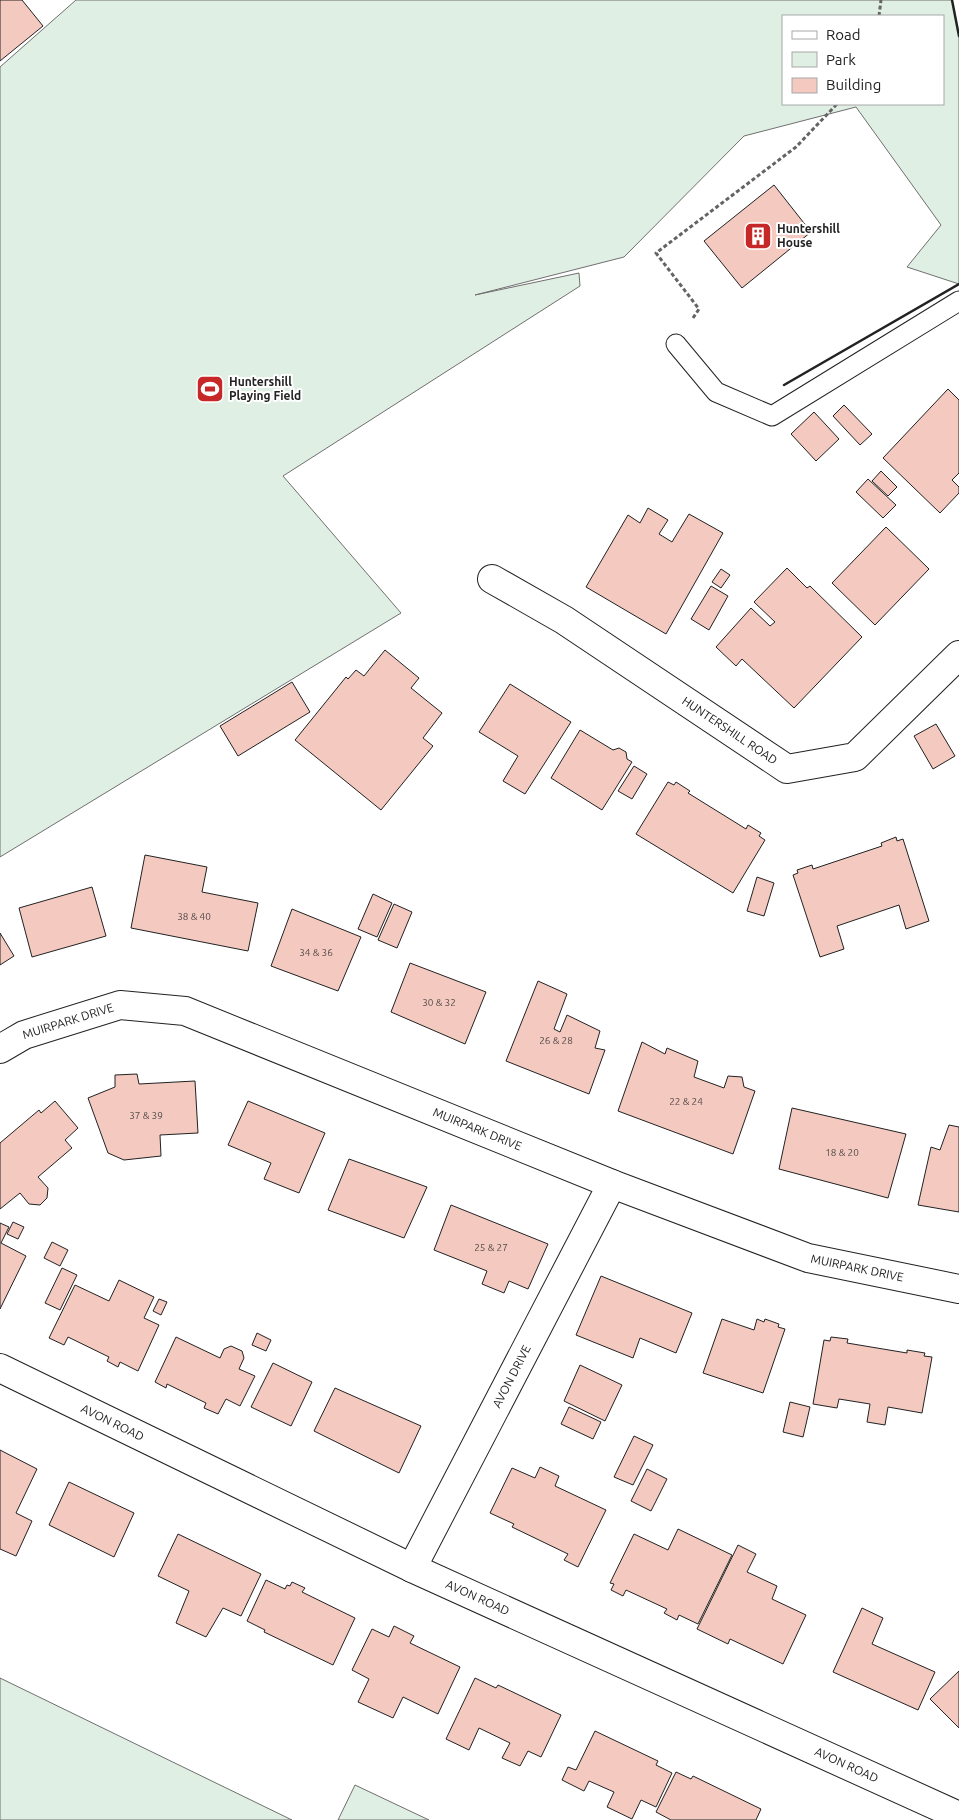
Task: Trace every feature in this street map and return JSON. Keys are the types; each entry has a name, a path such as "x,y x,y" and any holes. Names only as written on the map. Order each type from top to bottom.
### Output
{"street":[{"name":"HUNTERSHILL ROAD","path":"492,579 564,620 787,769 855,757 959,655"},
{"name":"MUIRPARK DRIVE","path":"0,1049 24,1035 120,1005 185,1011 612,1184 808,1258 959,1289"},
{"name":"AVON DRIVE","path":"412,1568 612,1184"},
{"name":"AVON ROAD","path":"0,1368 412,1568 959,1816"}],"lane":[{"path":"676,344 716,392 772,416 959,301"}],"path":[{"path":"879,15 881,0"},
{"path":"676,344 699,309 656,254 796,147 836,105"}],"green space":[{"name":"Huntershill Playing Field","path":"76,0 952,0 959,36 959,284 907,267 941,225 856,107 744,136 624,257 475,295 579,273 580,286 283,476 401,613 0,857 0,67"},
{"path":"0,1678 292,1820 0,1820"},
{"path":"355,1785 429,1820 338,1820"}],"building":[{"path":"0,0 22,0 43,26 0,61"},
{"name":"Huntershill House","path":"774,185 811,232 742,288 704,241"},
{"path":"948,389 959,400 959,473 952,480 959,487 959,493 940,513 883,458"},
{"path":"844,405 872,434 860,445 833,416"},
{"path":"814,412 839,439 816,461 791,434"},
{"path":"881,471 897,487 888,496 872,481"},
{"path":"868,479 896,505 883,518 856,492"},
{"path":"648,508 668,520 659,534 672,542 689,514 723,533 666,634 586,587 628,515 640,523"},
{"path":"886,527 929,569 875,625 832,583"},
{"path":"787,568 807,588 810,586 862,637 794,708 742,659 736,666 716,647 751,608 770,626 775,622 754,602"},
{"path":"721,569 730,575 721,588 712,582"},
{"path":"711,586 728,596 709,630 691,619"},
{"path":"385,650 419,678 411,688 442,713 423,738 433,746 381,810 295,740 346,677 348,679 356,670 364,676"},
{"path":"292,682 310,712 238,756 220,726"},
{"path":"510,684 571,722 525,794 503,781 518,756 479,732"},
{"path":"936,724 955,756 933,769 914,736"},
{"path":"580,730 613,750 619,748 626,752 627,759 632,762 602,810 551,778"},
{"path":"634,766 647,774 632,799 618,791"},
{"path":"668,782 674,785 676,782 690,791 688,793 746,829 748,825 761,833 759,836 765,840 733,893 636,834"},
{"path":"896,837 897,841 903,839 929,921 906,929 899,905 837,926 844,949 820,957 793,875 798,873 797,870 812,865 813,869 882,846 881,843"},
{"path":"145,855 207,867 202,892 258,903 248,951 131,928"},
{"path":"757,877 774,883 764,916 747,911"},
{"path":"92,887 106,936 32,957 19,908"},
{"path":"373,894 392,903 377,937 358,929"},
{"path":"394,904 412,912 397,948 378,940"},
{"path":"292,909 361,937 338,991 271,966"},
{"path":"0,933 14,956 0,965"},
{"path":"410,963 486,992 465,1044 391,1012"},
{"path":"538,981 567,994 554,1029 560,1032 567,1015 600,1031 595,1048 605,1050 589,1094 506,1061"},
{"path":"642,1042 665,1054 667,1048 698,1061 694,1077 724,1088 728,1076 742,1077 744,1087 755,1091 733,1154 618,1111"},
{"path":"137,1074 139,1084 195,1081 198,1133 160,1135 161,1156 124,1160 108,1153 88,1098 115,1087 115,1075"},
{"path":"55,1101 78,1128 65,1140 72,1148 38,1177 48,1188 47,1198 40,1205 29,1204 20,1193 0,1209 0,1143 39,1110 41,1113"},
{"path":"248,1101 325,1133 299,1193 264,1179 271,1163 228,1145"},
{"path":"792,1108 906,1134 888,1198 779,1169"},
{"path":"949,1125 959,1127 959,1212 918,1205 931,1147 940,1150"},
{"path":"349,1159 427,1187 404,1238 328,1210"},
{"path":"451,1205 548,1244 528,1289 509,1281 504,1293 482,1284 487,1271 434,1250"},
{"path":"13,1222 24,1227 18,1239 7,1234"},
{"path":"0,1223 9,1227 1,1243 26,1256 0,1309"},
{"path":"52,1242 68,1250 60,1266 44,1258"},
{"path":"62,1268 77,1275 60,1310 45,1303"},
{"path":"601,1276 692,1313 676,1353 640,1338 633,1358 576,1335"},
{"path":"119,1280 154,1297 144,1318 159,1325 138,1371 120,1362 118,1367 107,1361 109,1357 68,1337 64,1345 49,1338 75,1285 109,1301"},
{"path":"159,1299 167,1302 161,1315 153,1311"},
{"path":"722,1319 754,1330 757,1319 764,1322 765,1319 779,1324 778,1327 785,1329 763,1393 703,1373"},
{"path":"257,1333 271,1340 266,1351 252,1345"},
{"path":"176,1337 220,1358 224,1349 231,1346 242,1351 244,1358 239,1369 255,1376 240,1406 226,1399 218,1414 204,1408 206,1403 167,1384 166,1388 155,1382"},
{"path":"831,1337 848,1339 847,1343 907,1353 907,1350 925,1353 924,1356 932,1357 922,1413 888,1407 885,1425 867,1422 870,1404 839,1399 837,1408 813,1404 824,1340 830,1341"},
{"path":"273,1363 312,1382 291,1426 251,1407"},
{"path":"580,1365 622,1385 605,1421 564,1401"},
{"path":"335,1388 421,1426 399,1473 314,1431"},
{"path":"790,1402 810,1407 803,1437 783,1432"},
{"path":"569,1407 601,1422 593,1439 561,1424"},
{"path":"634,1436 653,1445 633,1485 614,1477"},
{"path":"0,1450 37,1469 16,1513 32,1521 16,1556 0,1549"},
{"path":"540,1467 559,1476 555,1486 606,1510 578,1567 564,1560 568,1554 512,1527 514,1524 490,1513 512,1468 535,1478"},
{"path":"647,1469 667,1479 651,1511 631,1501"},
{"path":"69,1482 134,1513 114,1557 49,1525"},
{"path":"678,1529 732,1555 698,1624 679,1615 677,1620 664,1613 667,1609 626,1590 623,1596 611,1590 614,1584 610,1583 634,1534 668,1550"},
{"path":"178,1534 261,1574 241,1616 223,1608 206,1637 176,1623 189,1591 158,1576"},
{"path":"738,1545 756,1554 747,1572 777,1586 772,1599 806,1615 783,1664 730,1639 728,1644 697,1629"},
{"path":"266,1580 285,1589 292,1582 305,1588 302,1592 355,1618 333,1665 264,1632 265,1630 247,1621"},
{"path":"862,1608 883,1618 872,1644 935,1672 918,1710 833,1672"},
{"path":"394,1626 414,1636 410,1643 460,1667 438,1714 403,1697 393,1718 358,1702 369,1679 352,1670 372,1629 389,1637"},
{"path":"959,1671 959,1728 930,1699"},
{"path":"475,1678 496,1688 498,1685 561,1715 541,1757 528,1751 520,1766 502,1758 510,1743 479,1728 469,1750 446,1739"},
{"path":"595,1731 658,1761 656,1765 672,1773 656,1807 641,1800 632,1819 607,1807 614,1792 589,1781 584,1791 562,1780 568,1767 576,1770"},
{"path":"676,1772 691,1779 693,1776 761,1809 756,1820 671,1820 656,1812"}],"wall":[{"path":"952,0 959,36"},
{"path":"784,385 959,284"}],"place":[{"name":"Huntershill House","path":"758,236"},
{"name":"Huntershill Playing Field","path":"210,389"}]}
